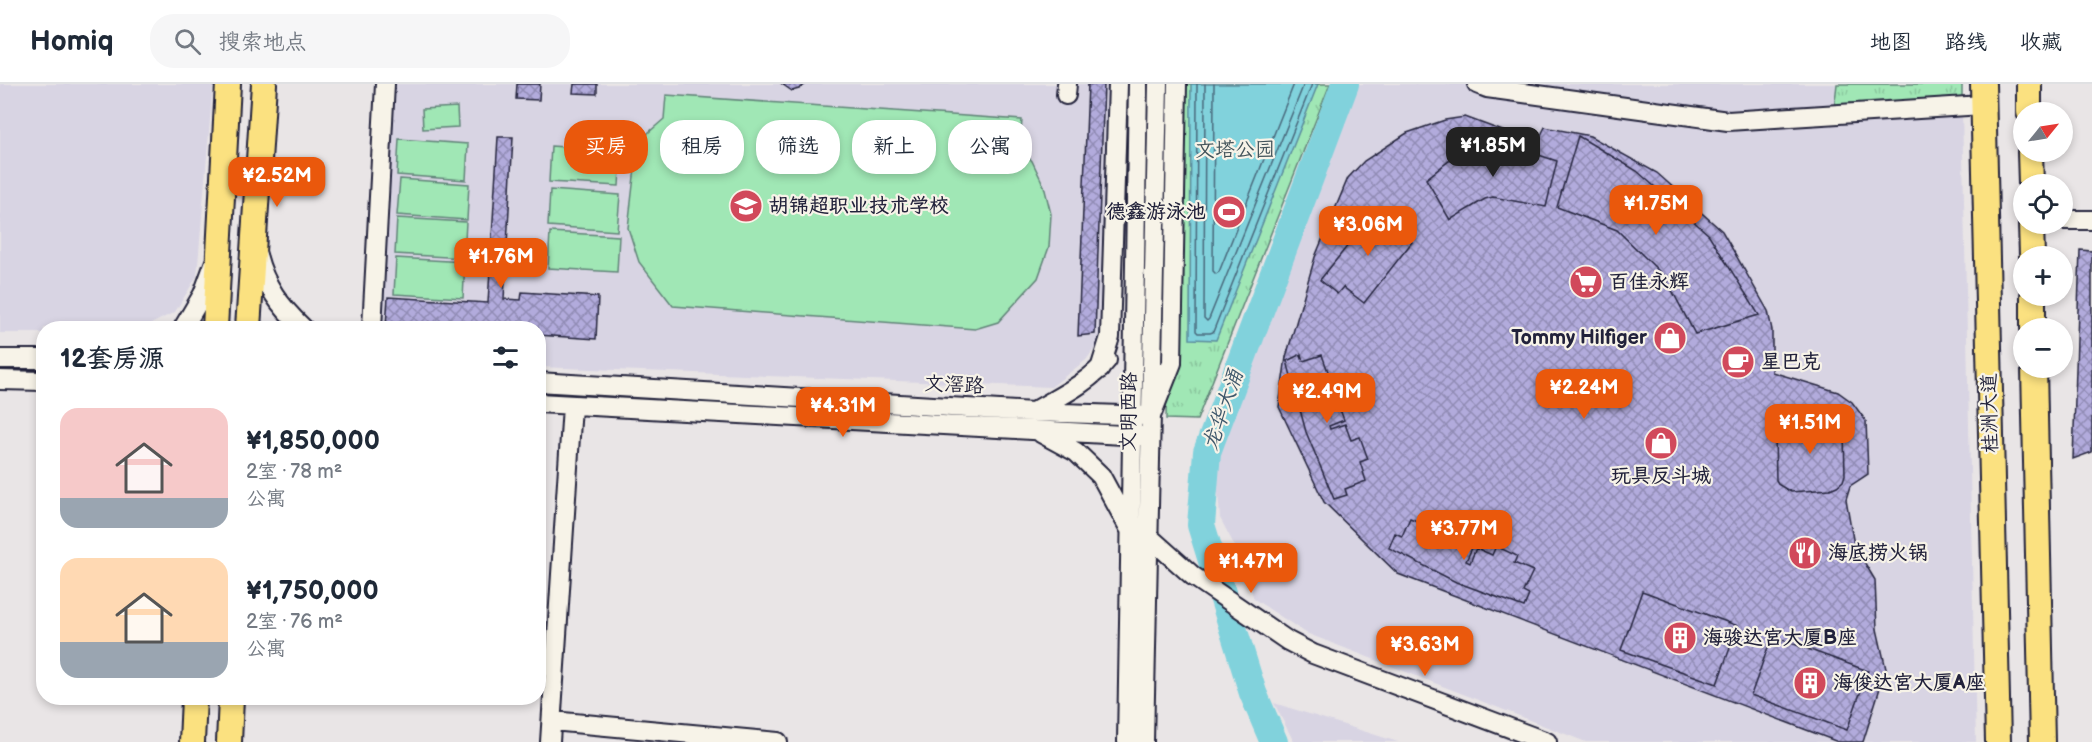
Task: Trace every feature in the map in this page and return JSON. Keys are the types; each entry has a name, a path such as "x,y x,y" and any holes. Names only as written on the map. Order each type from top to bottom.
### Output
{"main road":[{"path":"215,321 228,84"},
{"path":"248,321 264,84"},
{"path":"2029,84 2029,102"},
{"name":"桂洲大道","path":"1983,95 1998,742"},
{"path":"2034,378 2042,742"},
{"path":"192,742 194,705"},
{"path":"229,742 231,705"}],"street":[{"path":"372,321 385,84"},
{"path":"1100,369 1110,337 1118,84"},
{"name":"文明西路","path":"1138,84 1132,435 1139,532 1144,742"},
{"name":"文明西路","path":"1127,742 1139,532 1151,437 1158,84"},
{"path":"1151,416 1172,363 1177,84"},
{"path":"1477,84 1487,88 1728,121 1983,95"},
{"path":"2073,220 2092,220"},
{"path":"254,242 262,277 284,310 296,321"},
{"path":"187,321 203,294 219,248"},
{"path":"1134,318 1121,342 1100,369 1034,421 1076,452 1101,476 1139,532 1193,576 1288,641 1313,654 1548,742"},
{"path":"0,359 36,359"},
{"path":"0,381 36,381"},
{"name":"文滘路","path":"546,383 1034,421 1151,437"},
{"name":"文滘路","path":"546,404 1034,421 1132,415 1151,416"},
{"path":"550,742 572,406"},
{"path":"552,721 778,742"}],"shaded area":[{"path":"0,84 213,84 197,276 175,312 157,321 36,321 36,333 0,333"},
{"name":"胡锦超职业技术学校","path":"386,84 1115,84 1107,332 1086,360 1051,387 546,367 546,321 375,321"},
{"path":"1353,84 1837,84 1834,110 1962,110 1976,742 1586,742 1306,633 1254,599 1239,554 1220,518 1216,467 1256,343"},
{"path":"1274,703 1398,742 1294,742"}],"green space":[{"name":"德鑫游泳池","path":"1172,84 1330,84 1197,420 1166,419"},
{"path":"1837,84 1962,84 1962,110 1834,110"},
{"path":"666,95 1022,120 948,120 948,174 1032,174 1032,161 1044,186 1051,214 1049,247 1038,278 998,322 975,329 673,306 639,262 628,228 634,174 648,174 648,133 660,122 660,174 744,174 744,120 664,119"},
{"path":"457,107 458,127 423,129 422,109"},
{"path":"399,139 468,144 466,180 397,175"},
{"path":"551,146 564,147 564,174 620,174 619,186 549,182"},
{"path":"400,179 469,184 467,220 397,215"},
{"path":"550,190 620,195 617,231 548,226"},
{"path":"397,218 466,222 464,258 395,254"},
{"path":"550,232 619,236 617,272 548,268"},
{"path":"396,258 465,262 463,298 394,294"}],"water":[{"name":"德鑫游泳池","path":"1191,84 1318,84 1216,340 1190,339"}],"building":[{"path":"517,84 540,84 539,100 516,99"},
{"path":"574,84 597,84 597,94 573,93"},
{"path":"782,84 806,84 792,91"},
{"path":"1088,84 1104,84 1095,334 1078,336"},
{"path":"1465,117 1519,137 1538,141 1545,127 1590,136 1657,173 1722,231 1768,311 1772,330 1772,372 1838,392 1852,402 1866,421 1868,474 1850,486 1846,499 1854,545 1875,580 1877,629 1886,669 1863,742 1838,742 1398,574 1324,502 1279,407 1286,357 1315,257 1348,178 1364,161 1407,133 1445,120"},
{"path":"1578,136 1637,171 1709,235 1759,315 1695,334 1665,277 1617,230 1557,207"},
{"path":"498,137 513,137 504,299 521,300 522,292 598,297 596,339 546,336 546,321 386,321 388,297 488,303"},
{"path":"1493,140 1557,161 1546,207 1493,197 1485,199 1450,220 1426,179 1449,161"},
{"path":"1378,208 1399,224 1396,229 1412,242 1364,303 1343,287 1337,294 1320,280"},
{"path":"2080,250 2092,251 2092,452 2073,459"},
{"path":"1301,354 1303,361 1322,355 1330,377 1338,374 1346,396 1336,399 1344,420 1329,426 1330,429 1345,424 1351,440 1360,437 1368,459 1360,462 1366,481 1345,489 1347,495 1334,499 1306,432 1287,361"},
{"path":"1790,419 1828,419 1839,426 1844,434 1845,475 1843,481 1837,486 1830,489 1791,492 1779,485 1776,480 1775,434 1778,425"},
{"path":"1410,518 1431,527 1435,519 1456,528 1452,537 1473,546 1466,561 1470,563 1476,548 1492,555 1496,546 1517,556 1514,563 1533,571 1523,592 1529,595 1524,607 1456,582 1389,548 1395,533 1402,536"},
{"name":"海骏达宫大厦B座","path":"1642,591 1738,626 1717,684 1621,650"},
{"name":"海俊达宫大厦A座","path":"1772,636 1868,671 1847,730 1751,695"}],"waterway":[{"name":"龙华大涌","path":"1274,742 1253,693 1201,525 1207,452 1345,84"}],"place":[{"name":"胡锦超职业技术学校","path":"746,206"},
{"name":"德鑫游泳池","path":"1229,212"},
{"name":"百佳永辉","path":"1586,282"},
{"name":"Tommy Hilfiger","path":"1670,338"},
{"name":"星巴克","path":"1738,362"},
{"name":"玩具反斗城","path":"1661,443"},
{"name":"海底捞火锅","path":"1805,553"},
{"name":"海骏达宫大厦B座","path":"1680,638"},
{"name":"海俊达宫大厦A座","path":"1810,683"}],"park label":[{"name":"文塔公园","path":"1235,150"}]}
